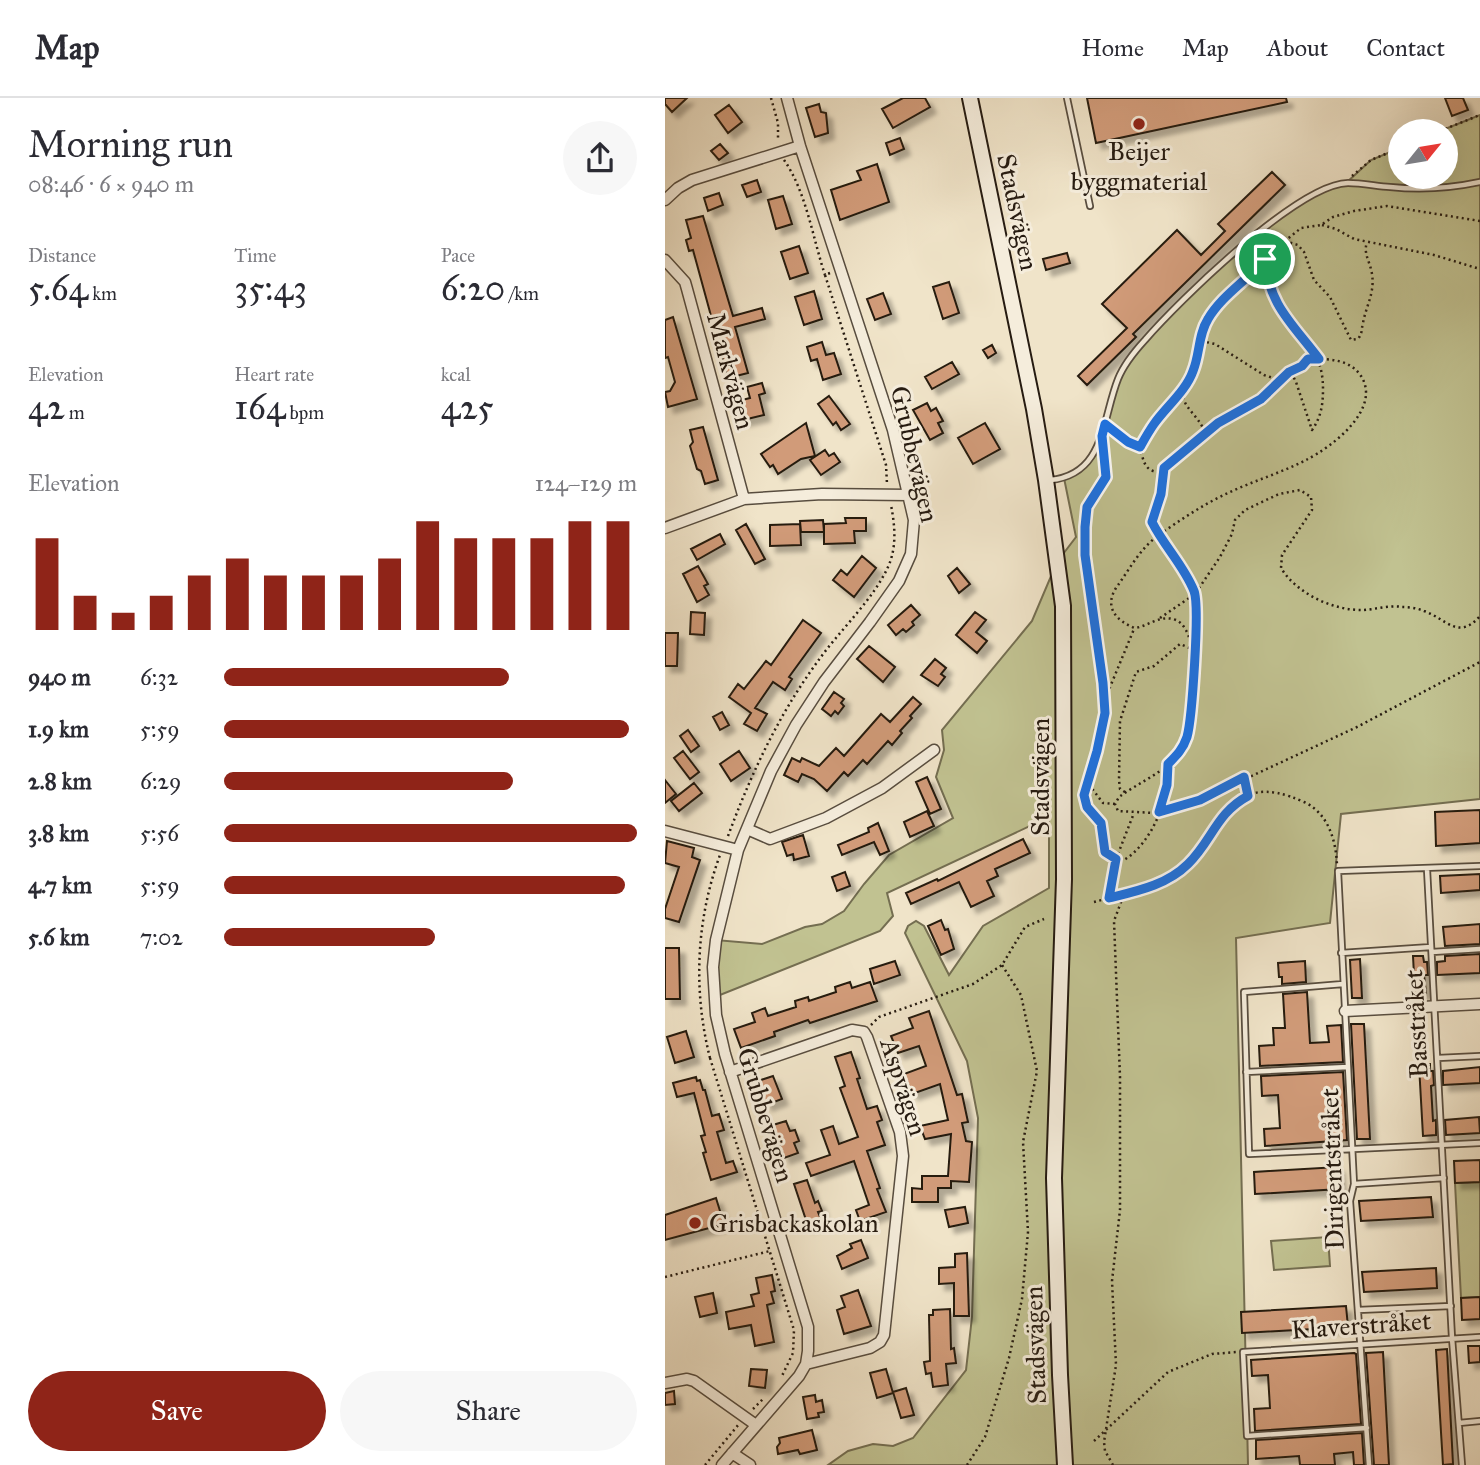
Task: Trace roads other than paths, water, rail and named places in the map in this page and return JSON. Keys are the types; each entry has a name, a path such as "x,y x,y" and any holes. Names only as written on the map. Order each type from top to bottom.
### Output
{"main road":[{"name":"Stadsvägen","path":"970,98 1047,480 1063,606 1064,879 1053,1178 1065,1465"}],"street":[{"name":"Grubbevägen","path":"787,98 800,146 893,430 913,520 911,554 905,568 890,594 824,682 771,771 738,850 719,923 713,967 716,1015 725,1054 808,1326 806,1364"},
{"path":"665,200 692,180 800,146"},
{"name":"Markvägen","path":"665,260 685,282 744,499"},
{"path":"665,528 744,499 822,494 908,495"},
{"path":"747,829 770,839 826,818 881,788 934,750"},
{"path":"665,831 738,850"},
{"path":"1345,1011 1480,1004"},
{"name":"Aspvägen","path":"730,1072 852,1030 864,1032 903,1145 884,1335 880,1342 870,1348 806,1364"},
{"path":"722,1465 792,1386 806,1364"},
{"path":"665,1383 687,1379 694,1381 756,1425"},
{"path":"732,1453 750,1465"}],"lane":[{"path":"1067,98 1090,206"},
{"path":"1047,480 1064,478 1084,466 1097,449 1112,394 1123,367 1148,336 1247,241 1300,204 1317,193 1346,183 1393,188 1440,187 1480,182"},
{"path":"1427,869 1480,866"},
{"name":"Dirigentstråket","path":"1369,1465 1350,1201 1354,1184 1338,871 1427,869"},
{"name":"Basstråket","path":"1427,869 1452,1338 1462,1465"},
{"path":"1341,953 1480,950"},
{"path":"1343,984 1244,992 1249,1154 1480,1143"},
{"path":"1438,1058 1480,1056"},
{"path":"1246,1072 1348,1067"},
{"path":"1354,1184 1444,1178"},
{"path":"1358,1310 1451,1306"},
{"name":"Klaverstråket","path":"1367,1428 1247,1436 1244,1352 1480,1337"},
{"path":"1459,1423 1480,1421"}],"place":[{"name":"Beijer byggmaterial","path":"1139,124"},
{"name":"Grisbackaskolan","path":"695,1223"}]}
